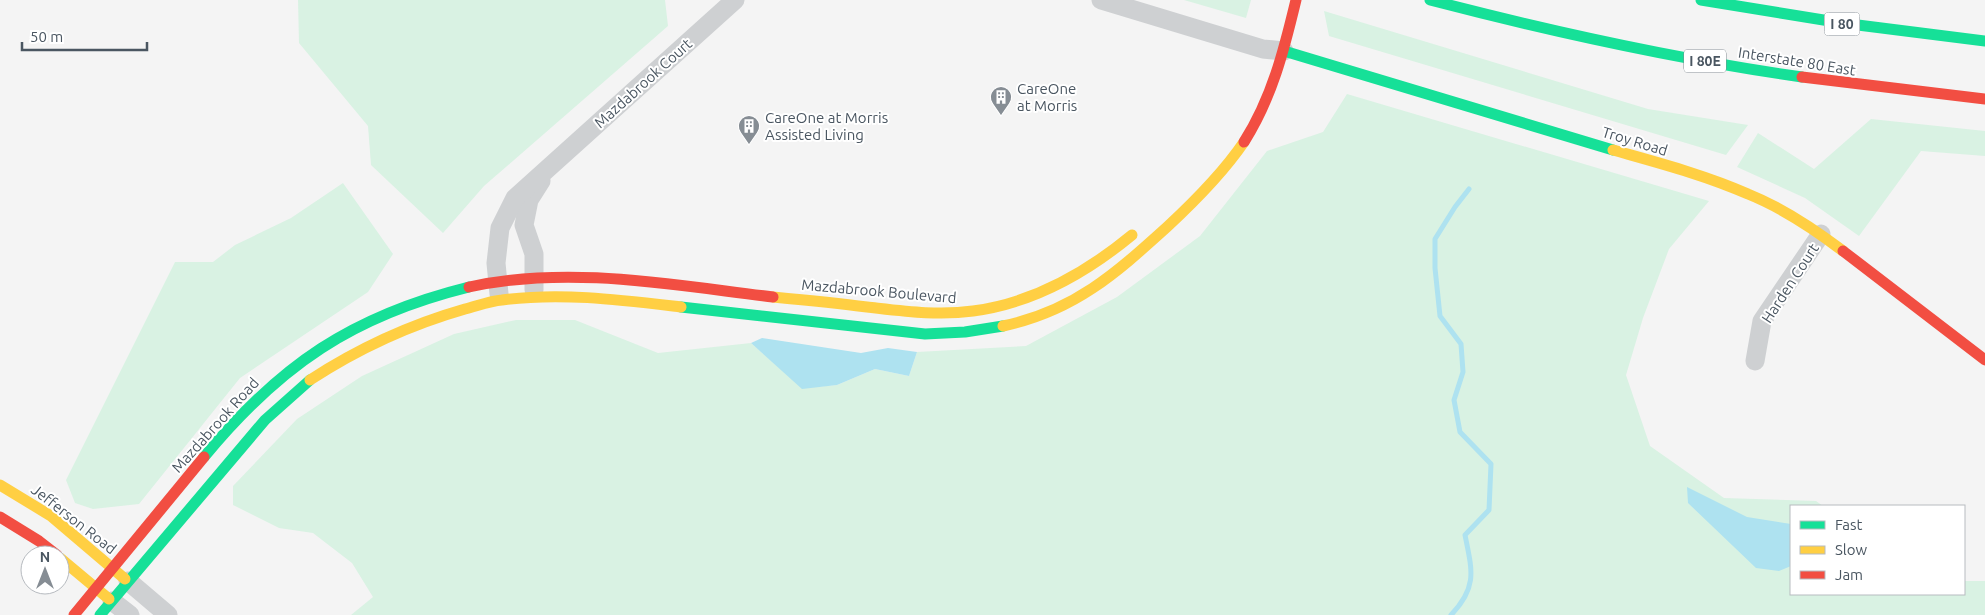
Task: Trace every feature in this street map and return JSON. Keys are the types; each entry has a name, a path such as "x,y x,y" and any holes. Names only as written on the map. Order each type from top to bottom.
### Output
{"main road":[{"path":"70,566 96,588 106,608 265,420 310,380 360,349 390,335 430,319 500,300 535,297 612,299 925,334 972,331 1025,320 1068,303 1104,282 1141,251 1215,179 1237,154 1260,114 1284,51 1296,0"},
{"name":"Interstate 80 East","path":"1430,0 1529,25 1740,68 1853,85 1985,100"},
{"name":"I 80","path":"1700,0 1884,30 1985,41"},
{"path":"1244,120 1284,51"},
{"name":"Troy Road","path":"1284,51 1707,178 1750,194 1822,234 1985,360"},
{"name":"Mazdabrook Boulevard","path":"534,277 562,276 619,279 900,310 953,313 1002,306 1027,299 1050,289 1089,268 1114,251 1142,225"},
{"name":"Mazdabrook Road","path":"74,615 228,428 277,380 336,338 394,311 424,299 497,281 534,277"},
{"name":"Jefferson Road","path":"0,485 51,516 128,581"},
{"path":"0,517 44,545"}],"street":[{"name":"Mazdabrook Court","path":"500,300 496,263 500,228 515,198 735,0"},
{"path":"1101,0 1263,49 1284,51"},
{"name":"Mazdabrook Court","path":"535,297 534,254 524,225 529,200 551,166"},
{"name":"Harden Court","path":"1754,361 1762,321 1822,234"},
{"path":"128,581 168,615"},
{"path":"106,608 130,615"}],"green space":[{"path":"298,0 665,0 668,26 484,186 443,233 371,165 368,126 299,43"},
{"path":"1184,0 1251,0 1246,18"},
{"path":"1324,11 1648,109 1748,125 1726,155 1329,36"},
{"path":"1347,94 1709,201 1669,249 1643,318 1626,375 1650,446 1724,498 1816,501 1822,505 1790,505 1790,595 1965,595 1965,581 1985,581 1985,615 351,615 373,597 352,563 313,533 279,528 233,505 233,486 297,419 362,376 454,334 516,320 575,320 658,353 751,343 802,388 837,385 875,369 909,376 917,352 1026,346 1117,297 1200,236 1267,151 1323,132"},
{"path":"1871,119 1985,131 1985,156 1921,151 1859,236 1805,198 1737,167 1758,133 1814,169"},
{"path":"343,183 393,254 368,292 240,378 139,504 93,509 75,503 66,480 175,262 213,262 235,245 291,218"}],"water":[{"path":"762,338 861,353 888,348 917,352 909,376 875,369 837,385 802,389 751,343"},
{"path":"1687,487 1747,517 1790,524 1790,566 1779,571 1756,568 1688,503"}],"waterway":[{"path":"1451,615 1466,596 1469,587 1471,568 1465,535 1489,510 1491,464 1460,432 1454,400 1463,372 1461,344 1440,316 1435,268 1435,239 1469,189"}],"traffic: fast":[{"path":"1430,0 1615,44 1708,62 1802,77"},
{"path":"1701,0 1842,23 1985,41"},
{"path":"1284,51 1613,150"},
{"path":"204,457 232,424 261,396 290,370 321,348 354,329 389,313 427,299 469,287"},
{"path":"681,307 925,334 965,332 1003,326"},
{"path":"100,615 265,420 310,380"}],"traffic: slow":[{"path":"1003,326 1051,311 1111,275 1188,207 1218,176 1244,142"},
{"path":"1613,150 1699,175 1732,187 1774,206 1843,251"},
{"path":"773,297 920,312 947,313 973,311 1017,301 1058,284 1078,274 1132,235"},
{"path":"310,380 328,368 385,338 444,315 493,301 569,297 681,307"},
{"path":"0,485 51,516 125,579"},
{"path":"70,566 109,599"}],"traffic: jam":[{"path":"1244,142 1270,91 1282,55 1296,0"},
{"path":"1802,77 1985,99"},
{"path":"1843,251 1985,360"},
{"path":"469,287 507,281 583,277 621,279 773,297"},
{"path":"74,615 204,457"},
{"path":"0,517 44,545"}],"place":[{"name":"CareOne at Morris","path":"1001,116"},
{"name":"CareOne at Morris Assisted Living","path":"749,145"}]}
